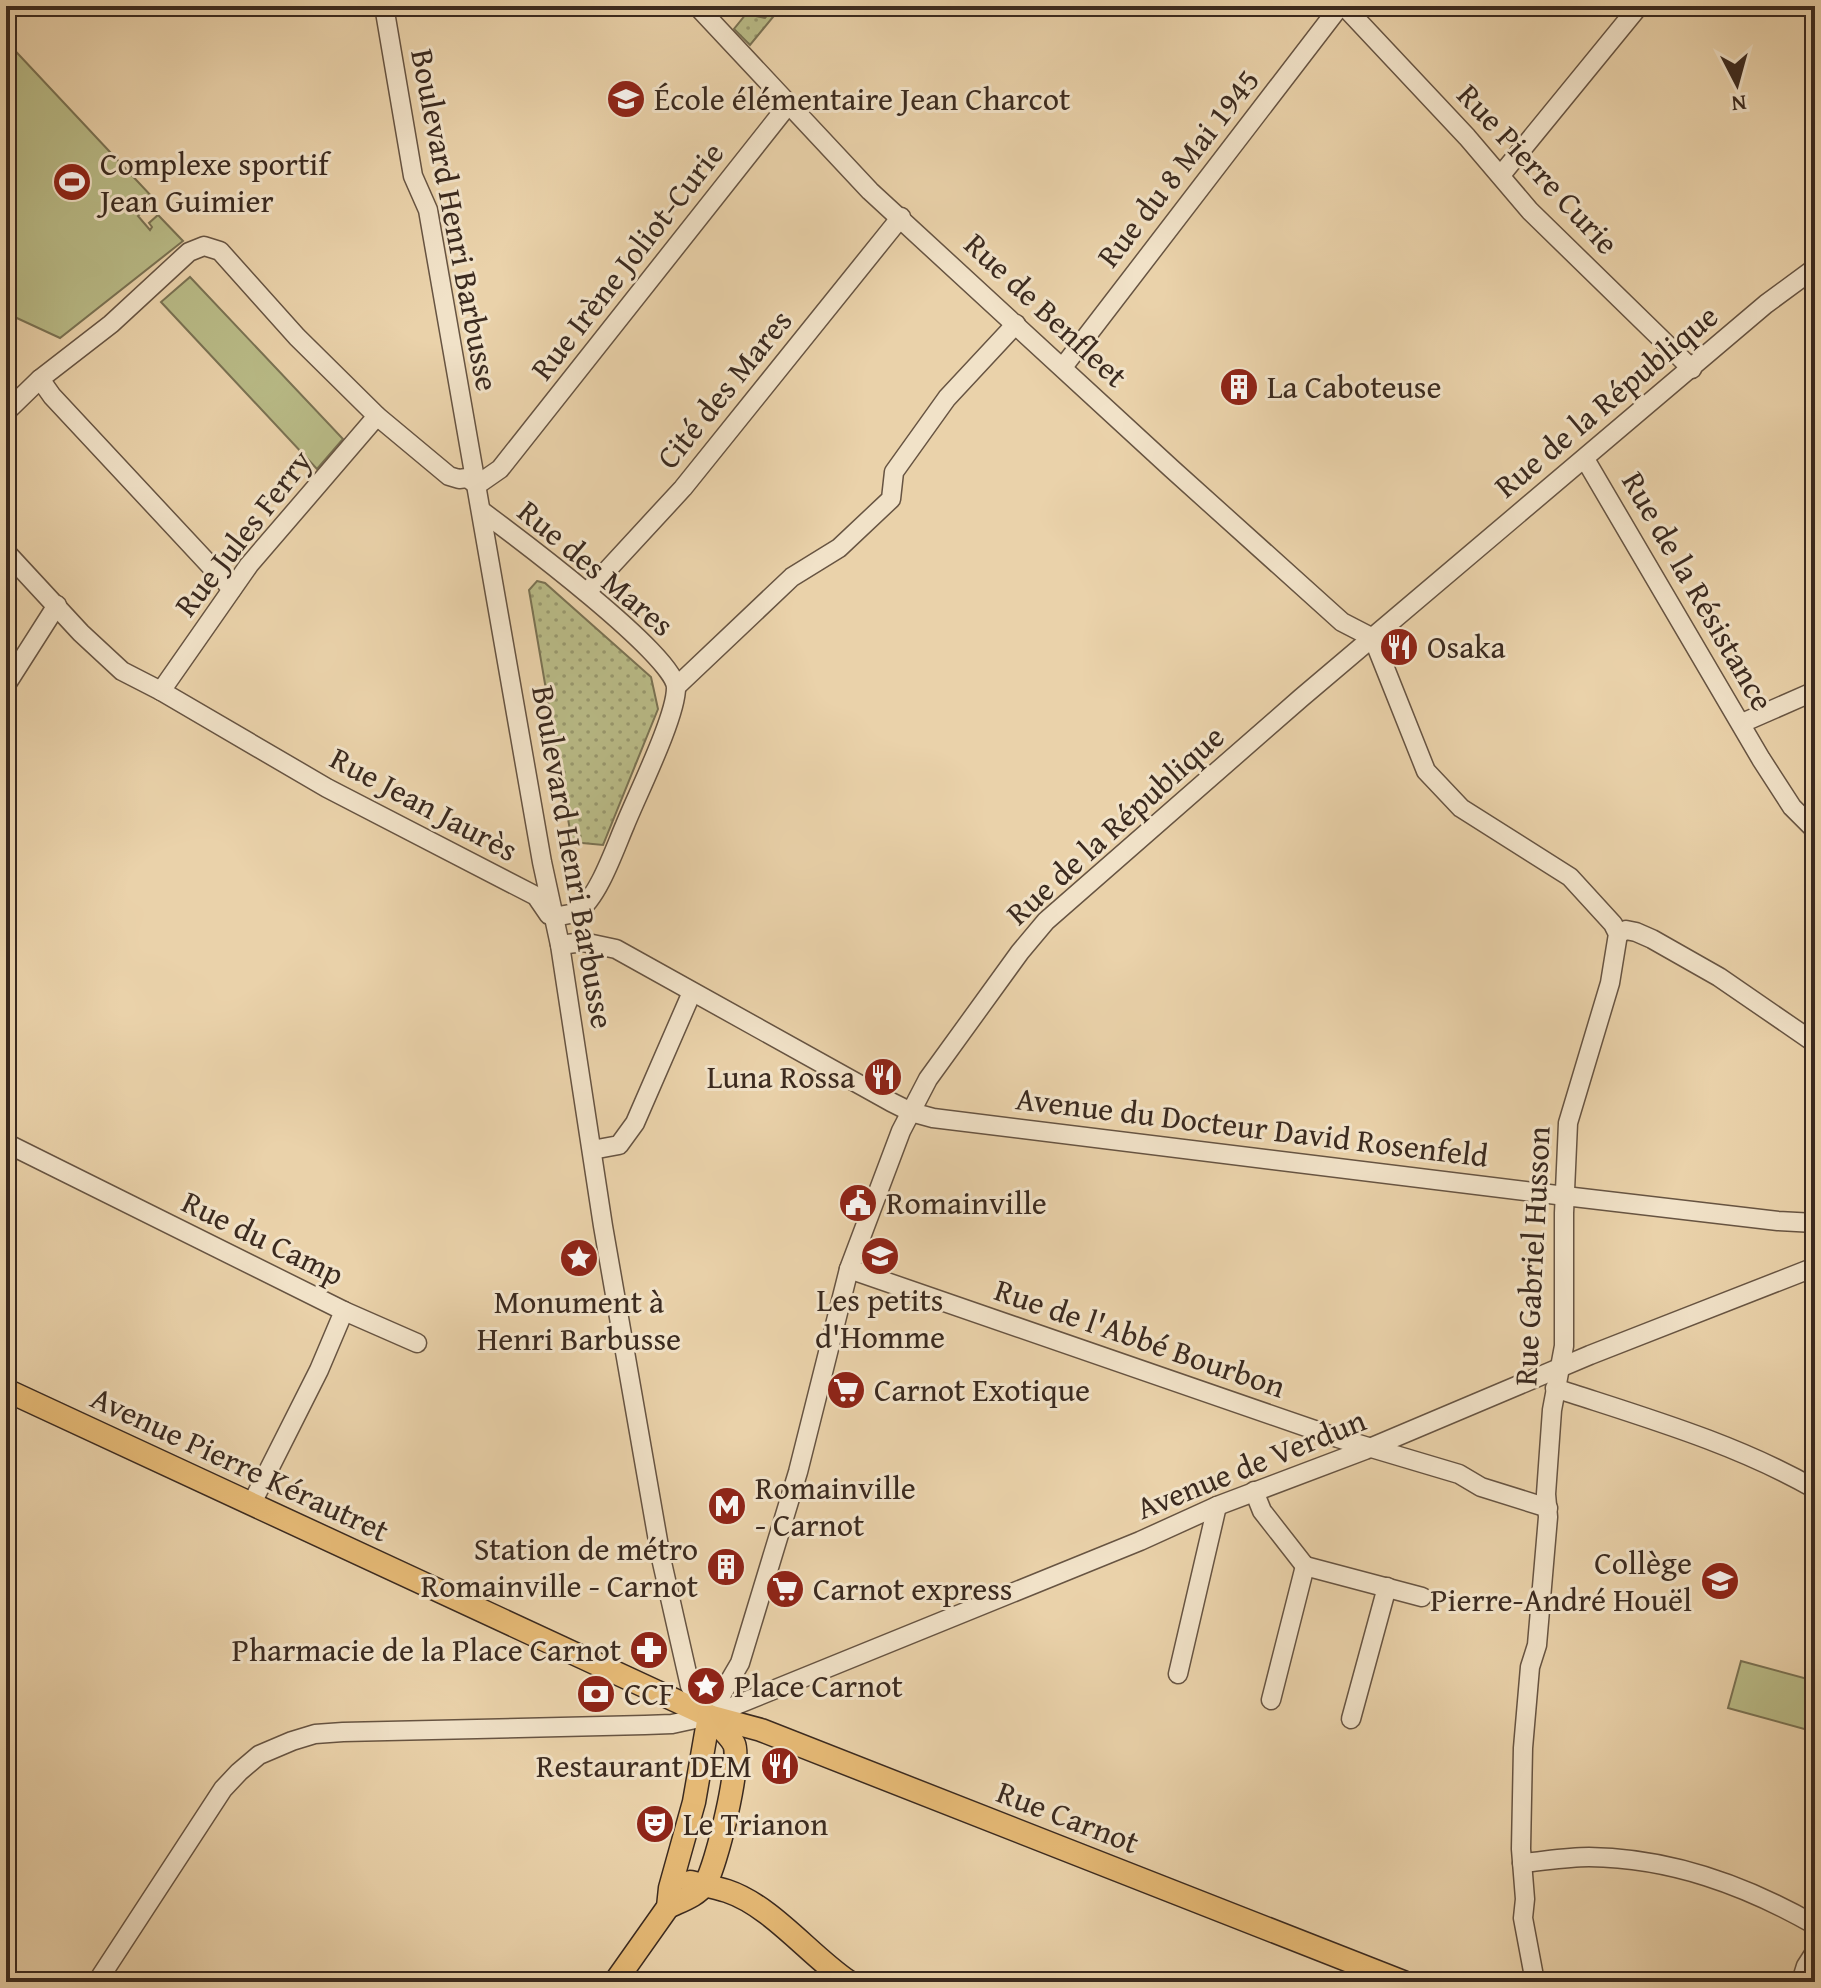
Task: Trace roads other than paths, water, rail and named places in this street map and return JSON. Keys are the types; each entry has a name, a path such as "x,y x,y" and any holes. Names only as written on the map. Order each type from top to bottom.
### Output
{"main road":[{"name":"Avenue Pierre Kérautret","path":"6,1390 709,1716"},
{"path":"615,1982 668,1907 694,1802 709,1716"},
{"path":"668,1907 704,1886 733,1787 737,1765 735,1745 709,1716"},
{"name":"Rue Carnot","path":"709,1716 761,1730 1403,1982"},
{"path":"675,1874 684,1880 727,1891 766,1914 849,1982"}],"street":[{"name":"Boulevard Henri Barbusse","path":"384,6 413,176 428,210 542,862 554,917 569,944 592,1150 661,1558 690,1686 709,1716"},
{"name":"Rue de Benfleet","path":"697,6 870,191 1342,622 1373,638"},
{"name":"Rue Pierre Curie","path":"1342,6 1539,219 1692,369"},
{"name":"Rue du 8 Mai 1945","path":"1063,367 1342,6"},
{"path":"1501,175 1639,6"},
{"name":"Rue Irène Joliot-Curie","path":"477,485 500,469 788,105"},
{"name":"Cité des Mares","path":"587,592 683,488 901,217"},
{"path":"6,412 40,379 111,324 189,252 204,246 220,251 297,337 377,416 449,476 467,478 477,485"},
{"name":"Rue de la République","path":"709,1716 740,1663 798,1472 849,1269 911,1112 928,1079 1046,921 1766,304 1815,268"},
{"path":"677,686 792,577 839,548 891,499 894,472 903,459 947,398 1016,324"},
{"path":"40,379 52,396 232,589"},
{"name":"Rue Jules Ferry","path":"161,691 257,555 377,416"},
{"name":"Rue de la Résistance","path":"1585,459 1792,807 1815,830"},
{"name":"Rue des Mares","path":"483,512 587,592 667,667 677,686 670,716 602,880 578,911 554,917"},
{"name":"Rue Jean Jaurès","path":"6,552 81,633 122,671 327,788 536,896 569,944"},
{"path":"6,685 57,605"},
{"path":"1373,638 1426,771 1461,808 1570,877 1613,924 1618,934 1626,930 1652,939 1719,977 1815,1043"},
{"path":"1742,723 1815,691"},
{"name":"Rue Gabriel Husson","path":"1535,1982 1524,1925 1523,1748 1530,1667 1537,1645 1555,1388 1564,1346 1568,1123 1610,983 1618,934"},
{"path":"569,944 616,949 911,1112"},
{"path":"592,1150 619,1145 635,1123 692,992"},
{"name":"Avenue du Docteur David Rosenfeld","path":"911,1112 933,1118 1565,1196 1815,1223"},
{"name":"Rue du Camp","path":"6,1143 344,1311 319,1370 251,1505"},
{"name":"Avenue du Docteur David Rosenfeld","path":"1778,1221 1815,1238"},
{"name":"Avenue de Verdun","path":"97,1982 223,1789 259,1755 315,1734 672,1724 709,1716 1140,1541 1217,1506 1370,1448 1561,1367 1815,1267"},
{"name":"Rue de l'Abbé Bourbon","path":"849,1269 1370,1448 1459,1474 1481,1487 1548,1508"},
{"path":"344,1311 417,1343"},
{"path":"1555,1388 1718,1443 1815,1489"},
{"path":"1254,1491 1262,1511 1305,1566 1422,1597"},
{"path":"1178,1674 1217,1506"},
{"path":"1271,1700 1305,1566"},
{"path":"1351,1719 1387,1587"},
{"path":"1522,1863 1587,1857 1662,1864 1722,1880 1770,1899 1815,1925"},
{"path":"1801,1982 1815,1952"}],"place":[{"name":"École élémentaire Jean Charcot","path":"626,99"},
{"name":"Complexe sportif Jean Guimier","path":"72,182"},
{"name":"La Caboteuse","path":"1239,387"},
{"name":"Osaka","path":"1399,647"},
{"name":"Luna Rossa","path":"883,1077"},
{"name":"Romainville","path":"858,1203"},
{"name":"Les petits d'Homme","path":"880,1256"},
{"name":"Monument à Henri Barbusse","path":"579,1258"},
{"name":"Carnot Exotique","path":"846,1390"},
{"name":"Romainville - Carnot","path":"727,1506"},
{"name":"Station de métro Romainville - Carnot","path":"726,1567"},
{"name":"Collège Pierre-André Houël","path":"1720,1581"},
{"name":"Carnot express","path":"785,1589"},
{"name":"Pharmacie de la Place Carnot","path":"649,1650"},
{"name":"Place Carnot","path":"706,1686"},
{"name":"CCF","path":"596,1694"},
{"name":"Restaurant DEM","path":"780,1766"},
{"name":"Le Trianon","path":"655,1824"}]}
